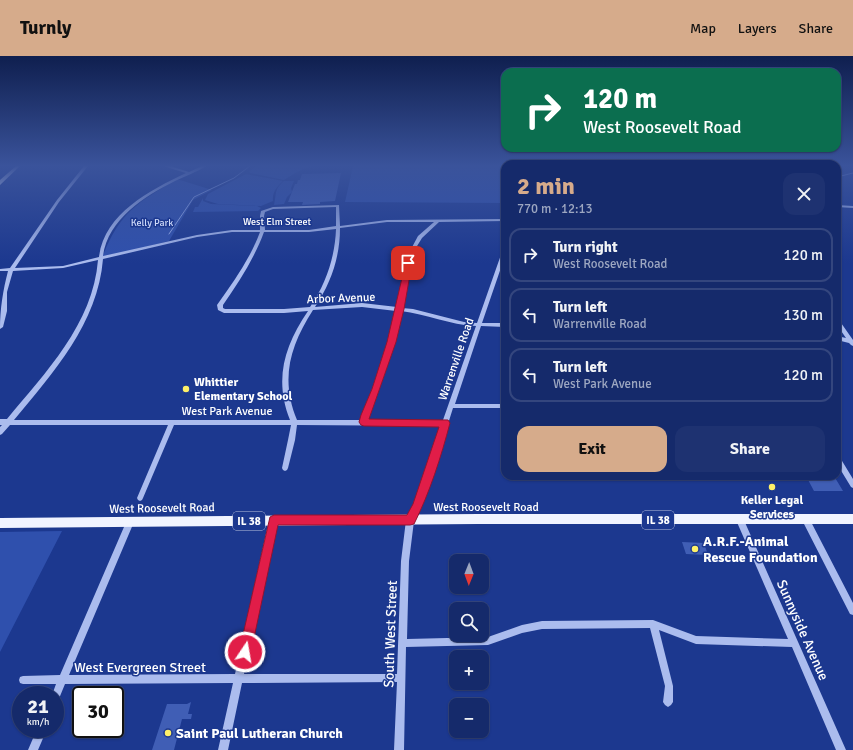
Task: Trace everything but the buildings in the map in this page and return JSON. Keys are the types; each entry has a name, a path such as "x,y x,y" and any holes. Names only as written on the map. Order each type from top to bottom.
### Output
{"main road":[{"name":"West Roosevelt Road","path":"0,523 274,520 853,520"}],"street":[{"path":"0,327 4,311 5,292 11,270 60,198"},
{"path":"0,432 44,379 78,328 90,304 96,286 100,271 100,259 108,235 126,212 144,198"},
{"path":"262,231 262,214 265,209 304,206 338,206 340,228 337,250 331,272 322,292 296,331 289,352 286,371 287,395 289,410 294,422 285,468"},
{"path":"841,206 853,207"},
{"name":"West Elm Street","path":"0,270 55,268 232,231 300,231 340,228 387,221 501,220"},
{"path":"364,422 365,415 388,354 400,309 412,251 420,237 437,221"},
{"name":"Arbor Avenue","path":"262,231 245,268 220,305 220,309 224,311 277,312 362,305 400,309 454,322 480,325 501,325"},
{"name":"Warrenville Road","path":"410,520 418,506 427,481 445,423 501,261"},
{"path":"841,326 853,343"},
{"path":"841,339 853,343"},
{"path":"452,406 501,406"},
{"name":"West Park Avenue","path":"0,422 445,423"},
{"path":"140,498 172,422"},
{"path":"841,465 853,485"},
{"path":"223,750 274,520"},
{"name":"South West Street","path":"399,750 405,562 410,520"},
{"name":"Sunnyside Avenue","path":"740,520 842,750"},
{"path":"806,520 853,611"},
{"path":"60,686 130,522"},
{"path":"403,643 488,641 522,629 542,625 652,624 696,640 794,643"},
{"path":"652,624 669,686 668,702"},
{"name":"West Evergreen Street","path":"23,680 401,678"},
{"path":"33,750 38,738"}],"green space":[{"name":"Kelly Park","path":"146,198 196,198 193,200 169,241 102,258 115,230 140,203"},
{"path":"203,198 203,201 211,204 257,206 261,208 258,211 193,212 195,207 198,207"},
{"path":"206,198 273,198 273,201 261,206 218,204 205,200"},
{"path":"275,198 286,198 284,204 274,205"},
{"path":"346,198 501,198 501,203 345,202"},
{"path":"62,531 0,652 0,532"}],"waterway":[{"path":"169,234 193,198"}],"place":[{"name":"Whittier Elementary School","path":"186,389"},
{"name":"Keller Legal Services","path":"772,487"},
{"name":"A.R.F.-Animal Rescue Foundation","path":"695,549"},
{"name":"Saint Paul Lutheran Church","path":"168,733"}],"route":[{"path":"245,652 274,520 410,520 418,506 445,423 364,422 365,415 376,389 392,342 406,281 408,263"}]}
